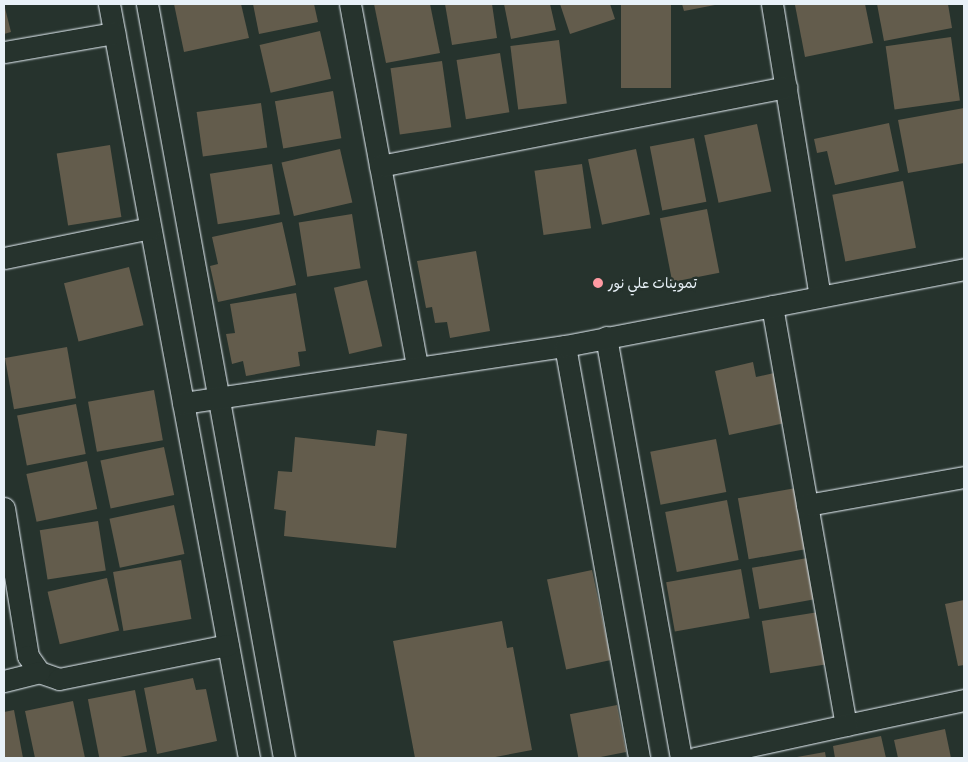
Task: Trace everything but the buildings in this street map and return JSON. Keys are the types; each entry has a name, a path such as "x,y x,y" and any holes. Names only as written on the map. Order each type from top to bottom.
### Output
{"street":[{"path":"109,4 249,758"},
{"path":"147,4 220,397 284,758"},
{"path":"350,4 417,368"},
{"path":"772,4 820,296"},
{"path":"4,52 114,33"},
{"path":"380,166 786,87"},
{"path":"4,258 150,228"},
{"path":"183,402 565,346 964,270"},
{"path":"772,306 846,725"},
{"path":"606,337 681,758"},
{"path":"565,346 639,758"},
{"path":"807,505 964,478"},
{"path":"4,508 28,656 39,672"},
{"path":"4,680 39,672 59,679 228,645"},
{"path":"695,758 964,700"}],"place":[{"name":"تموينات علي نور","path":"598,283"}]}
